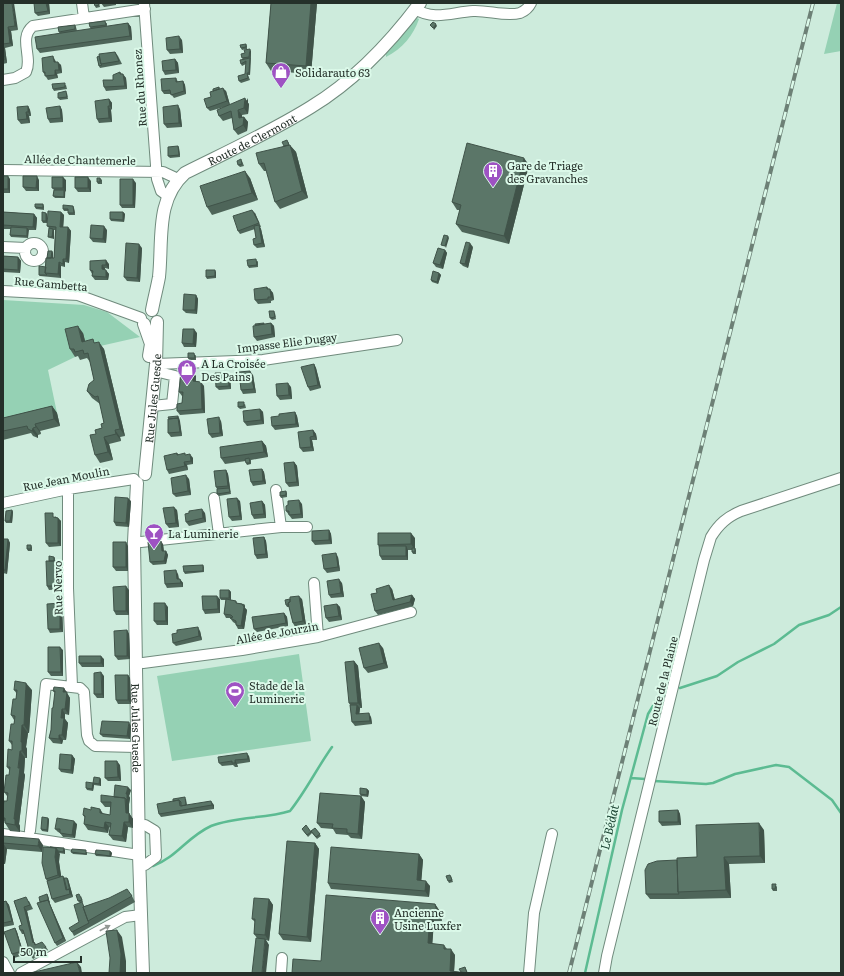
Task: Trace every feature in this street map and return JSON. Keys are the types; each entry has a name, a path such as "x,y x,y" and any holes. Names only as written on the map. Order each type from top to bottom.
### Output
{"main road":[{"name":"Route de Clermont","path":"152,310 158,277 162,212 168,196 178,179 185,173 256,137 322,99 369,61 406,22 418,6"},
{"path":"152,310 157,315 157,322 149,326 143,321 144,311 152,310"},
{"name":"Rue Jules Guesde","path":"143,321 151,344 134,542 136,747 150,973"},
{"name":"Rue Jules Guesde","path":"143,973 141,915 144,825 140,478 152,406 156,368 157,322"}],"street":[{"path":"82,3 84,18"},
{"path":"418,6 426,14 434,15 474,11 511,14 525,10 531,3"},
{"path":"3,80 15,78 26,72 29,62 25,39 29,29 33,26 144,6"},
{"name":"Rue du Rhonez","path":"144,6 157,172 159,187 168,196"},
{"name":"Allée de Chantemerle","path":"3,170 157,172 170,174 178,179"},
{"path":"3,247 26,248"},
{"name":"Rue Gambetta","path":"3,291 78,295 143,321"},
{"name":"Impasse Elie Dugay","path":"156,368 263,360 397,340"},
{"path":"152,406 172,404 175,376 156,368"},
{"name":"Rue Jean Moulin","path":"3,504 68,489 140,478"},
{"name":"Route de la Plaine","path":"604,973 657,748 711,537 718,525 728,517 741,510 841,478"},
{"name":"Rue Nervo","path":"68,489 68,588 72,686"},
{"path":"276,490 281,527"},
{"path":"214,498 218,534"},
{"path":"141,542 281,527 307,527"},
{"path":"314,583 318,637"},
{"name":"Allée de Jourzin","path":"143,663 242,650 318,637 411,612"},
{"path":"30,831 46,684 72,686 80,688 84,692 89,741 95,746 136,747"},
{"path":"3,834 142,860"},
{"path":"529,973 534,913 552,834"},
{"path":"21,973 125,917 141,915"},
{"path":"281,973 282,958"},
{"path":"3,962 9,973"}],"green space":[{"path":"837,3 841,3 841,51 824,54"},
{"path":"417,18 419,19 417,25 407,41 386,57 386,53"},
{"path":"3,300 84,305 107,312 140,337 87,349 70,337 75,357 48,370 57,413 3,426"},
{"name":"Stade de la Luminerie","path":"299,654 311,741 172,761 157,676"}],"building":[{"path":"3,3 12,3 15,26 8,27 10,43 3,44"},
{"path":"34,3 46,3 48,11 35,13"},
{"path":"94,3 98,3 99,5 95,6"},
{"path":"271,3 311,3 306,66 266,63"},
{"path":"105,21 106,25 90,27 89,23"},
{"path":"433,22 436,24 433,28 430,25"},
{"path":"128,23 130,36 37,49 35,37"},
{"path":"75,25 75,29 59,32 58,27"},
{"path":"179,36 180,49 167,50 166,38"},
{"path":"246,44 246,47 241,48 240,45"},
{"path":"3,48 5,59 3,60"},
{"path":"250,49 249,57 242,58 241,54 245,53 244,50"},
{"path":"115,52 119,61 101,64 99,54"},
{"path":"53,56 54,62 58,62 59,70 55,70 55,75 45,76 45,72 43,72 42,58"},
{"path":"99,56 102,65 99,66 97,57"},
{"path":"250,58 249,73 247,73 248,78 239,81 238,76 245,74 246,61 241,64 240,60"},
{"path":"175,59 176,70 163,71 162,61"},
{"path":"120,72 120,74 123,74 125,86 104,87 103,80 113,80 113,75"},
{"path":"176,78 176,82 183,81 184,91 171,95 170,90 162,91 161,79"},
{"path":"65,83 65,87 53,89 52,84"},
{"path":"219,87 219,89 213,91 213,89"},
{"path":"223,88 227,101 207,108 204,99 211,97 210,92"},
{"path":"66,91 67,97 58,98 58,93"},
{"path":"245,98 244,108 238,110 239,118 244,117 243,125 234,130 231,111 219,116 217,110"},
{"path":"109,99 109,118 97,119 95,101"},
{"path":"178,105 179,123 164,124 163,107"},
{"path":"28,106 28,112 26,112 27,119 18,120 17,107"},
{"path":"60,106 61,118 48,119 46,108"},
{"path":"287,140 289,145 284,146 282,142"},
{"name":"Gare de Triage des Gravanches","path":"467,143 524,158 504,236 456,224 461,205 452,202"},
{"path":"290,145 302,191 275,202 264,163 259,164 256,153"},
{"path":"178,146 179,155 168,156 168,147"},
{"path":"241,159 242,164 238,165 237,161"},
{"path":"245,171 252,193 207,207 200,186"},
{"path":"3,176 8,176 8,189 3,189"},
{"path":"23,176 37,176 36,188 23,187"},
{"path":"52,177 63,177 63,188 52,188"},
{"path":"75,177 88,177 88,188 75,188"},
{"path":"97,178 100,178 100,182 97,182"},
{"path":"120,179 133,179 133,205 120,205"},
{"path":"54,190 64,190 64,197 53,196"},
{"path":"35,204 43,204 43,208 35,207"},
{"path":"63,205 73,206 74,213 68,213 68,209 63,209"},
{"path":"252,210 259,223 238,231 233,216"},
{"path":"48,211 61,212 60,227 68,227 66,259 63,259 63,264 59,262 58,274 45,273 46,258 54,258 56,227 47,226"},
{"path":"3,212 34,214 33,227 3,225"},
{"path":"42,212 46,213 46,221 42,221"},
{"path":"110,212 123,212 123,220 110,219"},
{"path":"91,225 104,226 103,239 90,238"},
{"path":"259,225 262,243 254,245 253,239 256,238 254,226"},
{"path":"11,227 27,228 27,236 10,235"},
{"path":"49,228 53,229 52,237 48,237"},
{"path":"444,235 448,236 445,246 441,245"},
{"path":"466,242 470,243 465,264 460,263"},
{"path":"126,243 139,244 137,278 124,277"},
{"path":"438,248 445,250 440,265 433,263"},
{"path":"48,251 52,251 51,258 47,258"},
{"path":"3,256 18,257 18,270 3,269"},
{"path":"256,259 257,265 248,266 247,260"},
{"path":"106,260 106,265 102,265 102,269 106,270 106,277 92,276 93,271 90,270 90,261"},
{"path":"39,266 46,267 45,273 47,275 39,275"},
{"path":"206,270 215,270 215,276 206,277"},
{"path":"433,271 439,273 437,282 431,280"},
{"path":"267,287 267,289 270,289 271,297 268,297 268,299 255,300 254,289"},
{"path":"184,294 196,295 195,310 183,310"},
{"path":"269,311 274,311 275,317 270,318"},
{"path":"271,323 272,334 254,337 253,326"},
{"path":"78,326 82,342 93,339 94,343 99,342 120,429 115,430 116,434 104,437 108,452 95,455 90,435 96,434 95,430 102,428 101,424 104,423 98,396 95,397 87,391 89,384 94,380 88,353 84,354 83,350 75,352 74,349 70,349 65,329"},
{"path":"183,329 194,329 193,344 182,343"},
{"path":"188,353 194,353 195,358 188,358"},
{"path":"314,364 318,385 308,387 301,367"},
{"path":"181,371 193,373 193,381 201,382 202,409 177,411 177,404 182,403 183,392 179,392"},
{"path":"250,371 254,389 241,390 239,372"},
{"path":"215,373 228,373 229,386 216,387"},
{"path":"288,383 289,395 277,396 276,384"},
{"path":"238,402 244,402 244,406 238,407"},
{"path":"52,406 54,419 35,424 36,427 33,428 32,431 28,429 27,426 3,431 3,418"},
{"path":"260,409 261,420 244,422 243,411"},
{"path":"295,412 296,424 272,426 271,417 279,416 279,414"},
{"path":"178,416 178,418 169,419 168,417"},
{"path":"219,417 220,433 209,434 207,419"},
{"path":"178,418 180,432 168,433 168,419"},
{"path":"313,430 314,436 310,437 311,447 300,448 298,432"},
{"path":"262,441 264,452 221,458 220,447"},
{"path":"177,453 177,455 185,453 185,455 190,454 191,461 184,462 185,466 167,470 164,456"},
{"path":"249,458 250,463 246,463 245,459"},
{"path":"294,462 297,482 286,483 284,463"},
{"path":"262,469 263,481 251,482 249,470"},
{"path":"226,470 228,486 216,487 214,471"},
{"path":"186,475 188,491 173,494 171,478"},
{"path":"229,488 230,492 217,494 217,489"},
{"path":"286,491 286,495 280,496 280,492"},
{"path":"115,497 128,498 126,523 114,522"},
{"path":"237,498 240,516 229,517 227,499"},
{"path":"299,500 301,514 289,515 289,511 286,511 288,501"},
{"path":"262,501 264,514 252,515 250,503"},
{"path":"174,507 176,523 166,524 163,508"},
{"path":"202,509 203,518 186,522 185,514 189,513 189,511"},
{"path":"12,510 10,521 5,521 6,511"},
{"path":"45,513 53,513 53,517 58,518 58,543 46,543"},
{"path":"329,530 329,540 312,541 312,531"},
{"path":"378,533 411,533 411,544 378,545"},
{"path":"264,537 266,554 255,555 253,538"},
{"path":"3,539 8,539 5,570 3,570"},
{"path":"161,541 162,551 166,551 164,561 150,562 148,542"},
{"path":"113,542 126,542 126,567 113,567"},
{"path":"27,545 31,545 31,549 27,549"},
{"path":"379,546 406,546 406,556 380,556"},
{"path":"412,548 415,548 415,552 412,552"},
{"path":"336,553 338,567 324,569 322,555"},
{"path":"49,556 54,557 54,561 49,561"},
{"path":"46,561 59,561 59,586 47,586"},
{"path":"203,565 203,571 184,572 183,566"},
{"path":"176,570 177,579 180,579 181,583 165,584 164,571"},
{"path":"339,579 341,593 329,595 327,581"},
{"path":"389,585 393,600 412,595 410,602 375,611 371,594 377,593 376,589"},
{"path":"126,586 126,611 114,611 113,587"},
{"path":"220,590 229,590 229,598 220,598"},
{"path":"202,596 217,596 218,609 203,610"},
{"path":"299,596 303,621 293,623 288,603 290,602 290,597"},
{"path":"226,599 236,601 236,603 242,604 244,607 241,626 236,625 236,621 230,618 233,617 231,615 224,614"},
{"path":"290,599 290,602 288,603 289,605 286,605 285,600"},
{"path":"60,603 60,629 48,629 47,604"},
{"path":"154,603 165,603 166,621 154,621"},
{"path":"337,604 339,616 326,618 324,606"},
{"path":"284,613 286,623 254,629 252,617"},
{"path":"198,627 199,636 173,643 172,634 177,633 177,630"},
{"path":"127,630 127,656 115,656 114,631"},
{"path":"379,643 384,663 364,668 359,648"},
{"path":"48,647 60,647 61,672 48,672"},
{"path":"79,656 101,656 101,663 79,663"},
{"path":"354,661 358,703 349,703 345,662"},
{"path":"101,672 102,694 94,694 94,673"},
{"path":"115,675 128,675 128,700 116,700"},
{"path":"15,681 26,683 24,725 22,725 21,742 22,751 20,751 18,768 20,768 14,819 15,825 5,823 5,818 3,818 3,807 4,801 7,801 8,793 4,792 6,775 9,775 10,767 7,767 8,749 12,750 12,741 9,741 11,724 14,724 15,716 11,715 13,699 16,699 17,690 14,690"},
{"path":"54,687 64,688 63,692 67,692 65,709 62,709 61,718 64,718 62,735 59,735 59,739 49,738 55,691 53,691"},
{"path":"350,705 357,705 356,714 369,713 370,721 352,722"},
{"path":"102,721 129,722 127,736 100,734"},
{"path":"247,753 248,759 235,760 235,763 232,763 232,761 219,763 218,757"},
{"path":"60,754 72,755 71,770 59,769"},
{"path":"105,761 117,761 118,777 105,778"},
{"path":"94,777 100,778 99,784 93,783"},
{"path":"86,782 93,783 92,789 86,788"},
{"path":"115,785 128,787 126,794 127,800 125,798 114,797"},
{"path":"360,788 367,789 367,795 360,794"},
{"path":"320,793 361,796 358,834 347,833 347,829 332,828 333,824 317,823"},
{"path":"101,795 125,798 126,813 129,813 129,822 124,822 122,836 109,835 111,823 105,822 104,828 84,824 84,808 91,810 91,807 100,809 100,813 110,815 111,802 101,802"},
{"path":"185,797 186,805 181,806 181,802 179,800 173,801 173,799"},
{"path":"179,800 180,806 211,801 212,805 159,814 157,804"},
{"path":"678,810 678,822 659,822 659,811"},
{"path":"42,817 48,818 47,830 41,829"},
{"path":"57,818 74,821 72,835 60,833 60,829 55,829"},
{"path":"759,823 760,856 724,857 726,890 678,892 677,858 697,857 696,825"},
{"path":"306,825 311,832 307,835 302,829"},
{"path":"315,828 320,834 316,837 311,831"},
{"path":"3,836 39,839 38,846 3,843"},
{"path":"287,841 315,843 307,937 279,934"},
{"path":"43,847 56,848 55,857 58,875 46,879 42,863"},
{"path":"50,847 64,848 63,852 58,851 56,848"},
{"path":"331,847 419,854 417,880 426,881 425,891 328,883"},
{"path":"72,849 86,850 86,854 71,852"},
{"path":"96,850 110,851 110,856 95,854"},
{"path":"677,860 679,894 646,894 645,870 648,864 657,861"},
{"path":"450,875 452,880 448,881 446,876"},
{"path":"63,876 66,890 69,889 70,894 52,899 47,881"},
{"path":"64,878 67,878 70,891 69,889 67,890"},
{"path":"772,884 776,884 775,889 772,889"},
{"path":"127,889 132,896 88,921 83,907 109,898"},
{"path":"47,894 49,902 48,900 40,902 39,897"},
{"path":"79,894 82,900 78,901 76,895"},
{"name":"Ancienne Usine Luxfer","path":"326,895 435,904 438,916 430,915 428,943 444,945 444,949 451,949 450,971 465,973 292,973 293,959 321,961"},
{"path":"26,897 30,905 24,907 33,943 34,942 35,945 42,942 46,947 31,956 23,930 20,930 19,926 22,925 14,901"},
{"path":"254,898 269,899 265,935 254,934 255,919 252,919"},
{"path":"48,900 63,938 55,943 37,903"},
{"path":"6,901 12,921 3,923 3,902"},
{"path":"82,902 89,923 72,932 69,928 79,922 74,905"},
{"path":"15,928 22,951 12,954 4,932"},
{"path":"117,930 121,954 120,973 109,973 110,958 106,931"},
{"path":"256,938 265,939 262,973 252,973"},
{"path":"77,962 80,973 30,973"},
{"path":"465,967 467,973 461,972 459,969"}],"waterway":[{"name":"Le Bédat","path":"680,688 717,676 738,662 774,644 799,625 829,615 841,607"},
{"name":"Le Bédat","path":"585,973 622,810 648,714 656,701 666,693"},
{"path":"153,866 169,858 195,836 211,826 230,821 280,814 290,811 332,747"},
{"path":"654,781 706,784 713,783 735,774 776,765 789,767 832,800 841,813"},
{"path":"631,778 645,779"}],"railway":[{"path":"569,973 813,3"}],"place":[{"name":"Solidarauto 63","path":"281,89"},
{"name":"Gare de Triage des Gravanches","path":"493,188"},
{"name":"A La Croisée Des Pains","path":"187,386"},
{"name":"La Luminerie","path":"154,550"},
{"name":"Stade de la Luminerie","path":"235,708"},
{"name":"Ancienne Usine Luxfer","path":"380,935"}]}
